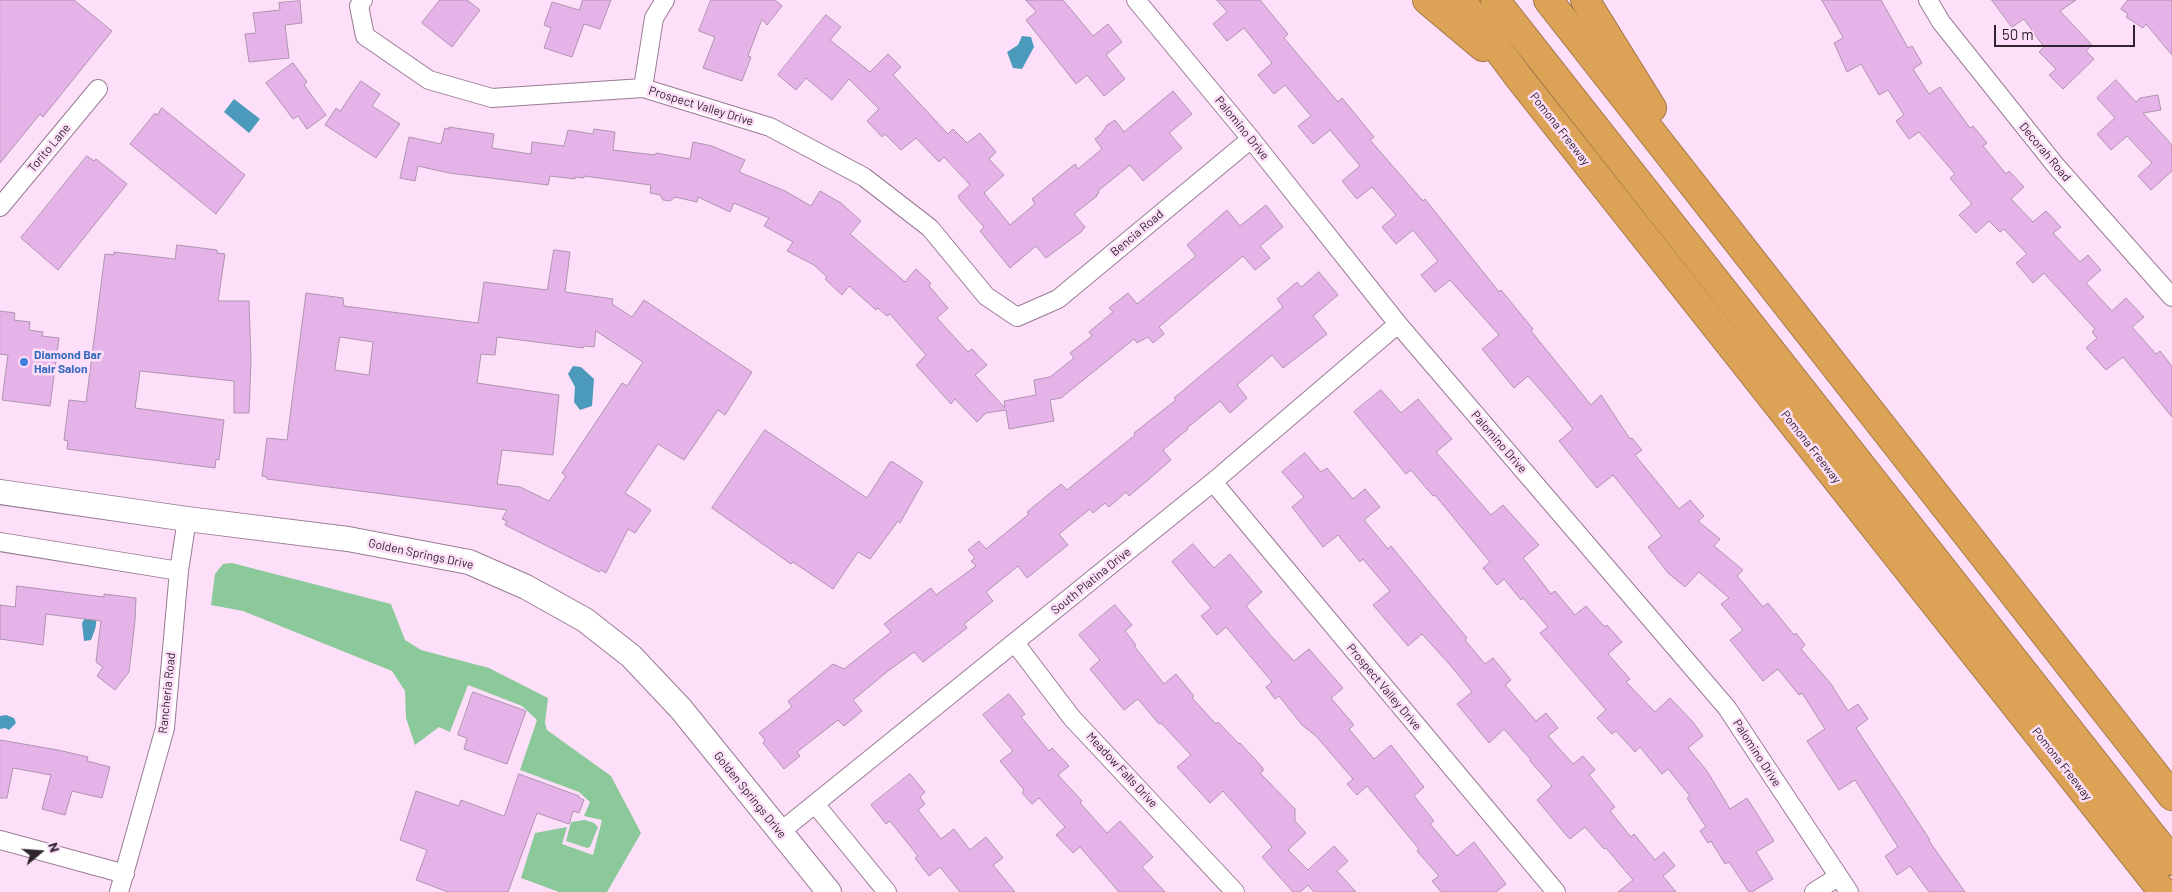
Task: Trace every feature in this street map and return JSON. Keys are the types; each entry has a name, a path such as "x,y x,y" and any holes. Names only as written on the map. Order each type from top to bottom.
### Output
{"highway":[{"path":"1426,0 1520,78"},
{"name":"Pomona Freeway","path":"1461,0 1520,78 2163,892"},
{"path":"1496,0 2172,861"},
{"path":"1514,0 2172,843"},
{"path":"1548,0 2172,796"},
{"path":"1586,0 1722,222"}],"main road":[{"name":"Golden Springs Drive","path":"0,492 187,519 348,539 469,562 526,587 584,620 630,656 681,709 829,892"}],"street":[{"path":"643,88 654,18 665,0"},
{"name":"Palomino Drive","path":"1136,0 1251,138 1398,324 1727,708 1849,892"},
{"name":"Decorah Road","path":"1928,0 1941,22 2056,166 2172,297"},
{"name":"Prospect Valley Drive","path":"361,3 364,36 429,80 438,83 492,98 643,88 770,127 864,177 930,228 986,296 1017,317"},
{"name":"Torito Lane","path":"0,207 98,89"},
{"name":"Bencia Road","path":"1017,317 1058,299 1251,138"},
{"name":"South Platina Drive","path":"780,832 1213,482 1398,324"},
{"name":"Prospect Valley Drive","path":"1213,482 1556,892"},
{"name":"Rancheria Road","path":"119,892 165,728 179,571 187,519"},
{"path":"0,542 179,571"},
{"name":"Meadow Falls Drive","path":"1015,643 1072,718 1235,892"},
{"path":"815,804 887,892"},
{"path":"0,840 125,874"},
{"path":"1814,892 1838,876"}],"green space":[{"path":"232,563 391,604 405,640 421,650 489,668 548,698 545,723 547,730 611,776 641,833 607,892 559,892 521,878 535,833 567,827 562,844 593,855 602,820 584,816 590,802 579,792 520,770 537,720 522,706 468,685 450,732 439,727 415,745 406,718 405,691 392,671 243,611 211,605 215,574 223,564"},
{"path":"585,820 594,823 598,827 590,847 587,848 566,841 571,822"}],"water":[{"path":"1022,36 1031,37 1034,47 1022,69 1013,68 1007,52 1018,45"},
{"path":"234,99 260,119 249,133 224,112"},
{"path":"573,366 581,367 594,379 592,406 580,410 574,402 575,387 568,374"},
{"path":"95,613 95,630 91,640 84,641 82,623 86,616"},
{"path":"6,715 14,718 16,723 9,730 5,728 0,729 0,716"}],"building":[{"path":"0,0 74,0 112,31 43,117 40,114 0,163"},
{"path":"440,0 467,0 480,10 452,47 422,23"},
{"path":"583,0 611,0 600,29 584,24 572,57 544,48 551,28 544,25 552,2 579,10"},
{"path":"711,0 775,0 782,6 767,25 762,19 748,56 751,57 742,81 703,68 715,37 699,31"},
{"path":"1026,0 1063,0 1093,36 1108,24 1122,42 1106,55 1125,79 1104,96 1087,75 1076,84 1026,20 1036,12"},
{"path":"1217,0 1260,0 1288,34 1284,38 1338,102 1342,98 1374,137 1370,140 1423,201 1425,199 1499,292 1501,290 1533,329 1531,331 1591,405 1601,395 1630,439 1632,438 1642,450 1635,455 1679,509 1690,500 1704,516 1698,521 1720,539 1714,546 1743,570 1737,576 1763,607 1768,603 1794,635 1796,633 1805,645 1801,649 1831,684 1848,711 1858,704 1868,719 1856,728 1929,841 1965,892 1929,892 1910,866 1897,875 1885,856 1898,847 1855,780 1839,790 1807,741 1825,729 1802,693 1799,695 1778,669 1763,681 1730,640 1743,630 1721,604 1729,598 1699,572 1685,587 1668,573 1648,547 1662,536 1613,475 1597,488 1559,441 1573,429 1528,376 1514,388 1482,349 1499,335 1450,280 1435,292 1421,275 1438,261 1413,230 1396,244 1382,227 1396,215 1372,187 1357,199 1342,181 1360,166 1330,130 1313,144 1298,126 1311,116 1285,85 1274,94 1258,75 1272,63 1244,28 1227,41 1213,24 1227,12"},
{"path":"1822,0 1881,0 1908,48 1912,46 1922,63 1913,69 1929,94 1940,87 1970,128 1973,126 1987,143 1983,146 2006,174 2009,171 2024,187 2011,199 2033,222 2046,211 2061,227 2053,233 2080,262 2088,255 2101,270 2086,283 2112,311 2126,298 2144,317 2132,327 2156,354 2160,351 2172,366 2172,417 2123,357 2106,370 2086,348 2097,338 2092,332 2095,329 2044,273 2033,283 2016,263 2027,254 2004,229 2000,232 1989,221 1976,233 1959,215 1972,204 1950,178 1955,174 1919,132 1909,139 1896,121 1904,115 1888,90 1879,95 1861,64 1847,72 1834,43 1843,38"},
{"path":"1992,0 2076,0 2060,11 2092,45 2086,51 2094,59 2063,89 2049,75 2056,69 2039,52 2044,47 2024,19 2012,27"},
{"path":"2128,0 2172,0 2172,55 2146,24 2143,28 2126,17 2128,14 2121,9"},
{"path":"300,1 302,23 285,25 289,58 249,62 245,34 256,33 253,13 280,10 279,3"},
{"path":"826,15 841,27 830,40 870,72 888,54 901,67 893,75 948,134 953,129 967,143 980,133 996,152 989,159 1004,175 984,193 1010,225 1035,204 1032,199 1075,164 1078,169 1102,149 1095,139 1107,125 1115,120 1124,132 1173,91 1192,114 1169,133 1182,148 1143,181 1130,165 1098,191 1097,196 1074,214 1085,227 1081,232 1046,258 1036,246 1010,268 980,231 984,227 958,196 970,185 944,157 939,162 916,138 901,150 885,134 882,137 867,121 879,109 849,79 832,100 806,78 796,90 778,75"},
{"path":"293,63 307,82 304,85 326,115 307,129 298,116 293,119 266,83"},
{"path":"2116,80 2136,102 2140,98 2158,95 2161,110 2143,113 2172,145 2172,171 2151,190 2138,176 2152,163 2127,136 2111,150 2097,134 2115,118 2097,98"},
{"path":"361,81 380,94 372,106 400,124 376,158 325,125 336,108 340,111"},
{"path":"162,108 245,175 216,214 130,144 155,113 157,115"},
{"path":"449,127 494,134 492,148 531,154 532,142 564,146 568,130 593,134 594,129 615,132 613,150 655,155 656,153 690,159 693,142 712,146 745,160 739,172 785,191 811,206 820,191 841,203 861,221 850,234 905,282 916,269 931,283 929,286 948,308 937,318 968,352 972,349 987,365 975,375 1005,408 1004,401 1036,395 1034,380 1050,377 1074,358 1070,353 1092,336 1089,332 1113,312 1109,308 1128,293 1137,304 1196,256 1187,245 1227,210 1240,226 1266,205 1283,227 1260,246 1270,258 1255,270 1243,256 1159,327 1164,334 1153,343 1148,337 1137,343 1134,339 1061,398 1050,400 1054,421 1009,429 1006,410 986,413 977,422 955,399 951,404 916,365 926,355 890,314 887,316 878,308 876,310 849,286 842,295 825,279 827,277 814,265 787,251 793,242 764,226 769,218 734,203 730,212 698,197 697,202 675,197 670,201 663,200 660,195 650,193 651,185 584,176 584,178 575,177 575,179 550,176 548,185 449,173 418,166 415,181 400,178 409,137 441,144 445,128 449,129"},
{"path":"87,156 94,161 96,159 127,184 58,270 21,238"},
{"path":"177,245 217,250 217,253 225,254 218,301 249,301 251,360 249,413 234,413 234,381 140,371 135,408 224,420 219,460 216,459 215,468 67,449 68,441 64,440 69,400 86,402 105,254 114,255 114,252 175,259"},
{"path":"554,250 570,252 565,292 613,299 612,304 632,317 644,300 752,372 725,415 718,410 684,460 658,444 625,493 651,510 635,533 628,529 606,573 601,570 599,572 505,525 507,521 502,519 507,510 267,479 267,477 262,476 267,438 287,440 306,293 343,298 344,306 478,323 484,282 547,290","holes":["596,331 643,362 627,386 622,383 562,473 566,476 549,501 520,487 497,484 502,450 553,455 559,395 477,383 481,354 495,355 497,337 583,348 584,346 594,347","340,337 373,342 369,375 335,370"]},
{"path":"1319,272 1338,295 1313,316 1327,334 1283,368 1272,355 1237,385 1247,398 1230,413 1220,401 1163,450 1171,460 1148,480 1129,496 1126,492 1109,507 1105,503 1093,513 1090,509 1059,534 1068,545 1027,578 1018,566 986,592 993,601 964,624 967,628 923,662 914,652 888,671 853,700 862,711 844,726 838,720 797,752 800,756 784,769 763,743 765,740 759,733 792,707 788,701 833,664 844,669 891,632 884,624 931,588 936,595 976,566 971,561 975,558 968,550 979,541 986,549 1029,514 1027,512 1061,484 1067,490 1135,435 1134,433 1176,400 1174,398 1283,307 1277,299 1297,282 1301,287"},
{"path":"0,311 15,313 14,320 30,322 29,330 43,332 42,336 59,338 50,406 2,400 8,355 0,354"},
{"path":"1381,390 1401,413 1418,399 1452,439 1436,452 1491,515 1503,505 1539,545 1523,558 1551,594 1555,591 1575,615 1586,606 1622,642 1608,654 1630,679 1626,682 1655,712 1670,698 1693,722 1703,736 1688,748 1707,771 1730,809 1747,798 1774,841 1756,852 1773,879 1749,892 1729,862 1725,864 1711,841 1708,843 1700,831 1706,827 1687,798 1690,796 1668,769 1662,774 1640,747 1635,752 1616,731 1612,734 1597,718 1606,710 1540,633 1548,627 1523,598 1521,600 1504,579 1497,585 1483,568 1490,562 1435,495 1433,496 1411,470 1406,474 1354,412"},
{"path":"765,430 867,498 890,462 893,462 923,482 900,523 898,521 870,559 858,552 833,589 793,562 791,564 712,508"},
{"path":"1305,453 1321,472 1327,468 1353,499 1365,489 1380,507 1364,520 1388,549 1391,546 1467,638 1465,640 1485,664 1493,658 1511,680 1505,685 1536,721 1546,713 1558,728 1548,736 1573,764 1583,756 1595,770 1589,775 1615,807 1610,811 1631,837 1634,834 1655,860 1664,852 1675,866 1663,876 1676,892 1618,892 1633,880 1606,848 1604,849 1585,827 1570,839 1566,835 1537,800 1552,786 1531,760 1504,729 1489,743 1457,704 1472,692 1451,666 1422,634 1408,646 1373,605 1390,591 1363,559 1360,562 1338,535 1323,547 1292,507 1304,497 1282,472"},
{"path":"1193,544 1214,568 1230,554 1262,592 1246,606 1294,661 1309,649 1343,688 1331,698 1354,725 1349,729 1374,759 1391,745 1424,787 1414,796 1434,821 1430,824 1457,856 1474,842 1506,884 1496,892 1441,892 1432,881 1439,876 1417,851 1419,849 1367,786 1357,795 1347,784 1353,779 1316,736 1302,725 1279,696 1275,699 1266,687 1272,682 1226,627 1217,635 1201,616 1211,608 1172,562"},
{"path":"17,586 104,597 104,594 136,598 129,672 115,690 97,676 103,667 96,662 101,621 46,614 43,645 0,639 0,605 15,607"},
{"path":"1115,605 1132,625 1125,631 1136,645 1134,646 1164,684 1176,674 1194,696 1192,698 1216,724 1218,722 1240,743 1263,768 1263,771 1260,773 1295,809 1295,821 1306,833 1288,850 1308,870 1334,846 1348,861 1337,871 1356,892 1314,892 1308,885 1300,892 1293,892 1262,857 1272,847 1223,791 1210,803 1177,767 1191,755 1161,723 1159,724 1138,699 1124,710 1090,669 1100,660 1079,635"},
{"path":"473,692 526,711 507,764 464,749 467,738 458,735"},
{"path":"1009,694 1025,714 1021,717 1049,751 1052,748 1069,766 1058,775 1082,801 1080,803 1107,833 1120,821 1153,857 1142,867 1165,892 1119,892 1080,847 1073,853 1056,835 1065,827 1039,798 1032,804 1022,793 1024,790 1000,761 1013,751 983,715"},
{"path":"0,740 88,757 87,761 110,767 102,798 72,791 65,815 42,809 51,775 13,768 7,798 0,798"},
{"path":"519,774 579,796 584,800 579,813 573,811 569,824 537,813 508,892 448,892 416,880 427,850 400,840 416,791 459,806 461,800 504,816"},
{"path":"910,774 925,792 920,797 925,804 918,810 941,839 954,829 970,850 986,837 1003,858 993,865 1015,892 960,892 940,867 929,876 915,858 918,856 890,821 886,824 871,805"}],"place":[{"name":"Diamond Bar Hair Salon","path":"24,362"}]}
